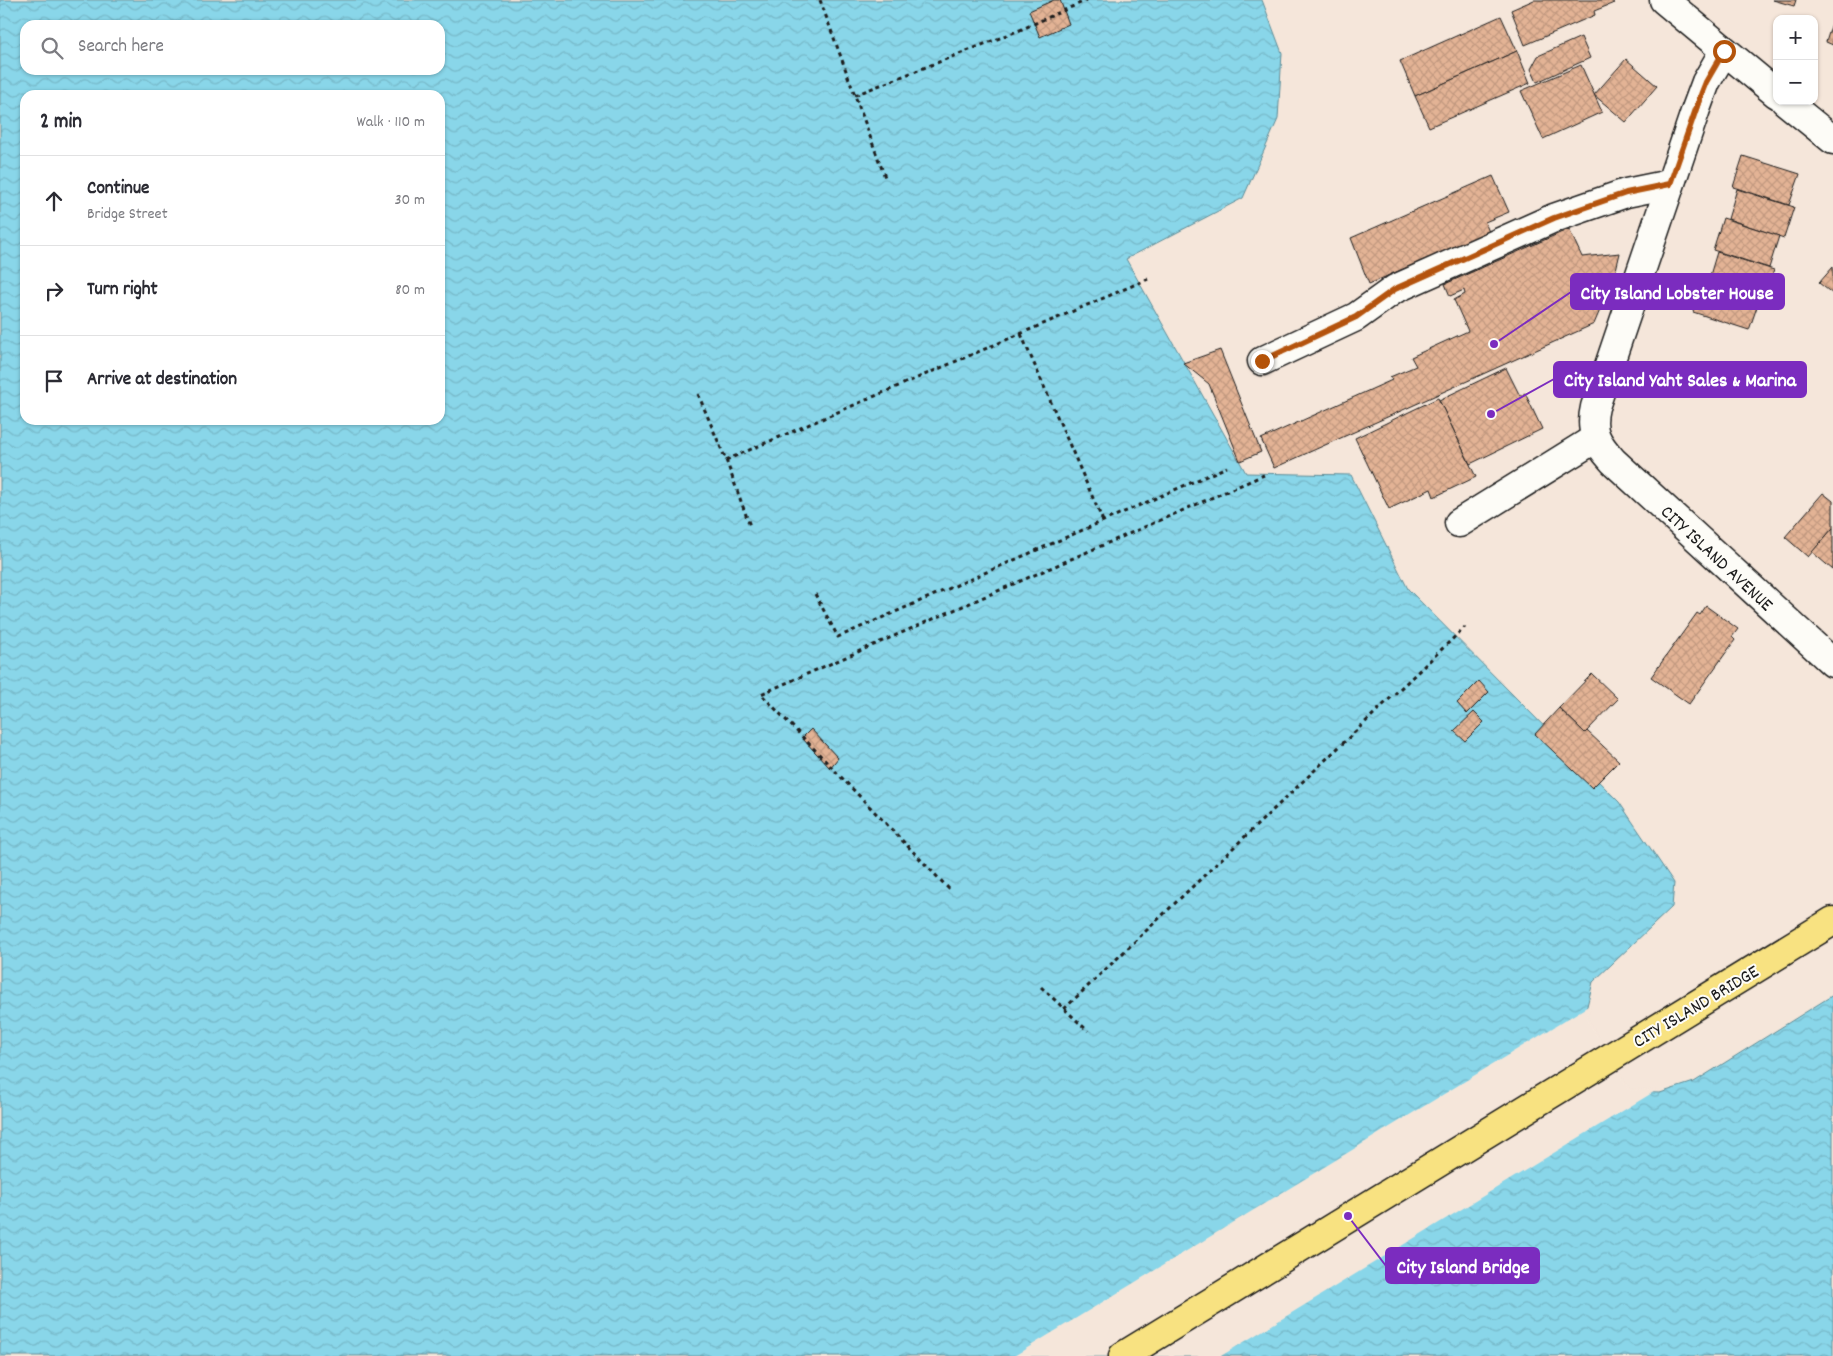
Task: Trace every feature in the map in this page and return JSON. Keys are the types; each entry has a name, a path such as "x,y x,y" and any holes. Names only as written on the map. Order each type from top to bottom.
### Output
{"main road":[{"name":"CITY ISLAND BRIDGE","path":"1123,1356 1833,922"}],"street":[{"path":"1664,0 1773,91"},
{"path":"1459,523 1600,444 1592,426 1595,407 1702,92 1724,51"},
{"path":"1790,105 1833,140"},
{"path":"1262,361 1356,317 1395,289 1554,218 1626,193 1670,184"},
{"name":"CITY ISLAND AVENUE","path":"1600,444 1613,461 1833,663"}],"path":[{"path":"820,0 886,180"},
{"path":"855,95 1020,30 1086,0"},
{"path":"726,460 1148,279"},
{"path":"1021,334 1103,521"},
{"path":"698,394 726,460 750,526"},
{"path":"815,594 838,638 1227,467"},
{"path":"949,889 761,694 1264,476"},
{"path":"1064,1009 1465,628"},
{"path":"1041,987 1088,1031"}],"water":[{"path":"0,0 1262,0 1282,53 1278,119 1243,198 1126,259 1246,473 1351,475 1408,589 1619,802 1674,883 1672,907 1593,982 1584,1018 1628,1092 1660,1093 1694,1082 1833,995 1833,1356 0,1356"}],"pier":[{"path":"1590,1005 1587,1018 1629,1089 1657,1090 1221,1356 1014,1356"}],"building":[{"path":"1054,0 1060,0 1069,24 1040,37 1029,11"},
{"path":"1534,0 1610,0 1614,3 1594,11 1595,15 1525,45 1511,10"},
{"path":"1773,0 1796,0 1794,6"},
{"path":"1501,16 1517,51 1415,96 1400,61"},
{"path":"1833,20 1833,45 1826,42"},
{"path":"1581,37 1590,58 1537,82 1531,69 1538,56"},
{"path":"1517,51 1530,83 1429,127 1415,96"},
{"path":"1626,59 1657,86 1626,122 1594,95"},
{"path":"1581,65 1602,112 1543,139 1521,91"},
{"path":"1743,156 1800,174 1789,205 1733,187"},
{"path":"1493,176 1509,212 1485,222 1489,232 1369,284 1351,238"},
{"path":"1737,189 1794,207 1784,238 1728,219"},
{"path":"1723,218 1779,236 1769,268 1713,250"},
{"path":"1569,229 1582,257 1620,253 1615,274 1589,277 1591,279 1587,281 1600,310 1594,324 1274,468 1261,439 1392,380 1390,377 1416,366 1411,357 1468,331 1454,300 1465,294 1464,290 1450,296 1445,284"},
{"path":"1717,252 1774,270 1764,300 1708,282"},
{"path":"1833,267 1833,294 1819,283"},
{"path":"1703,280 1760,298 1749,330 1693,312"},
{"path":"1220,350 1261,452 1240,461 1209,384 1183,363"},
{"path":"1506,368 1520,396 1525,393 1542,429 1470,464 1439,400"},
{"path":"1438,398 1476,477 1434,497 1431,489 1389,509 1355,438"},
{"path":"1823,493 1833,501 1833,528 1808,557 1785,537"},
{"path":"1833,528 1833,570 1812,552"},
{"path":"1706,606 1738,629 1732,637 1735,640 1689,704 1651,677 1697,613 1700,615"},
{"path":"1592,674 1618,699 1585,733 1559,708"},
{"path":"1479,681 1489,692 1467,714 1457,703"},
{"path":"1559,708 1585,733 1587,731 1619,761 1592,788 1535,734"},
{"path":"1474,712 1484,722 1465,741 1454,731"},
{"path":"811,729 838,758 830,768 802,738"}],"place":[{"name":"City Island Lobster House","path":"1494,344"},
{"name":"City Island Yaht Sales & Marina","path":"1491,414"},
{"name":"City Island Bridge","path":"1348,1216"}],"route":[{"path":"1262,361 1356,317 1395,289 1554,218 1626,193 1670,184 1706,82 1724,51"}]}
